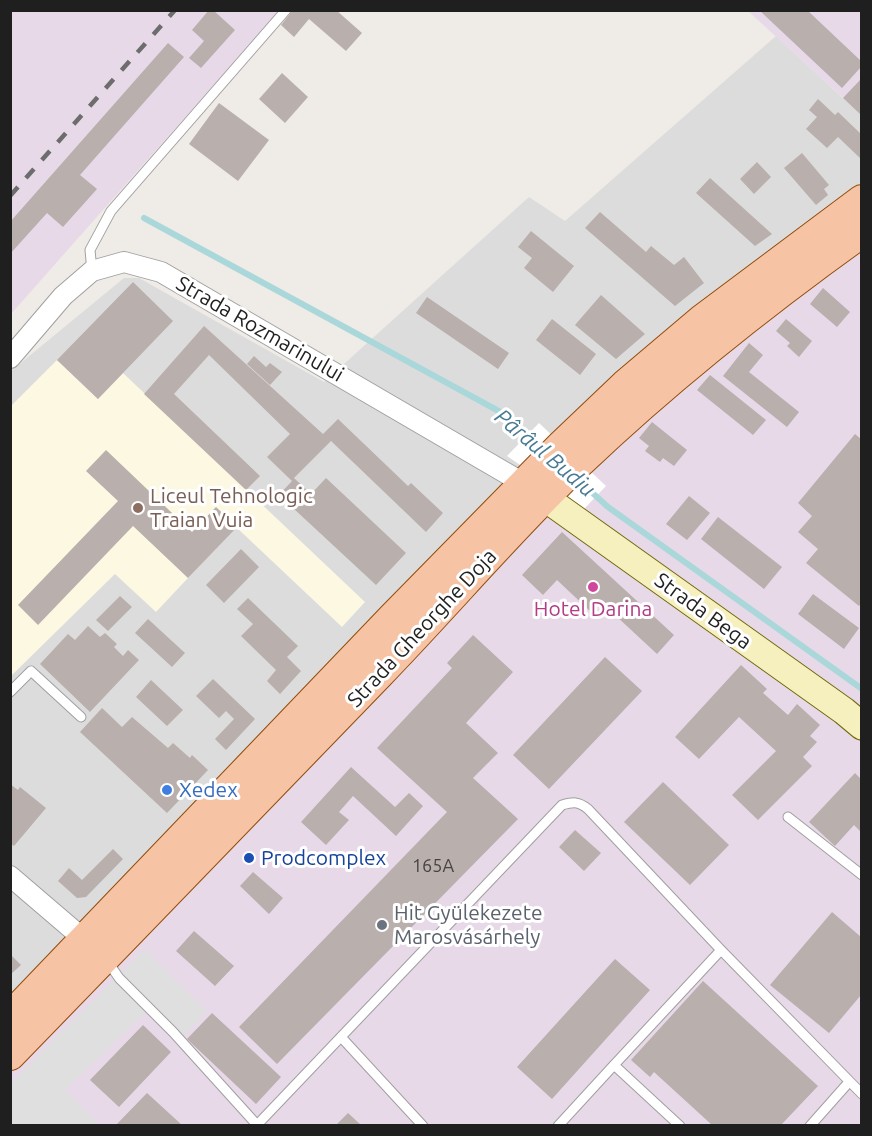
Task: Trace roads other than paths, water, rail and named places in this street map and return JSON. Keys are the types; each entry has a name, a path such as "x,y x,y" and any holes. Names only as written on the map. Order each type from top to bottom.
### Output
{"main road":[{"name":"Strada Gheorghe Doja","path":"10,1017 95,949 415,636 538,486 571,453 624,385 703,319 861,200"},
{"name":"Strada Gheorghe Doja","path":"571,453 790,283 861,232"},
{"name":"Strada Bega","path":"538,486 844,711 861,726"},
{"name":"Strada Gheorghe Doja","path":"10,1055 95,949"}],"street":[{"name":"Strada Rozmarinului","path":"10,358 63,296 92,271 124,262 161,272 538,486"},
{"path":"10,876 95,949"}],"lane":[{"path":"92,271 90,250 111,211 286,10"},
{"path":"10,692 31,671 81,717"},
{"path":"95,949 119,978 173,1032 258,1125 562,805 574,801 588,809 861,1094"},
{"path":"788,817 861,875"},
{"path":"558,1125 721,950"},
{"path":"341,1037 423,1125"},
{"path":"614,1065 680,1125"},
{"path":"810,1125 849,1082"}],"waterway":[{"name":"Pârâul Budiu","path":"144,218 506,415 545,450"},
{"name":"Pârâul Budiu","path":"575,477 608,507 862,689"}],"railway":[{"path":"10,196 175,10"}],"place":[{"name":"Liceul Tehnologic Traian Vuia","path":"138,508"},
{"name":"Hotel Darina","path":"593,587"},
{"name":"Xedex","path":"167,790"},
{"name":"Prodcomplex","path":"249,858"},
{"name":"Hit Gyülekezete Marosvásárhely","path":"382,925"}]}
